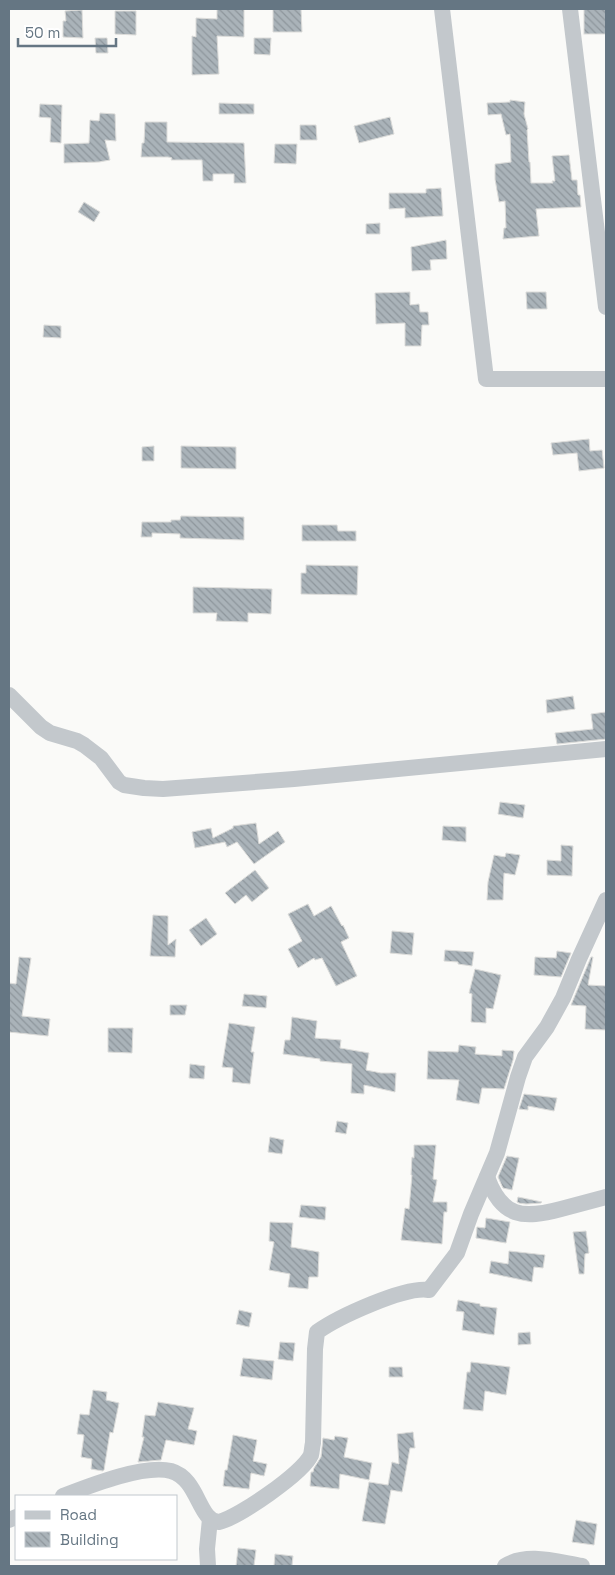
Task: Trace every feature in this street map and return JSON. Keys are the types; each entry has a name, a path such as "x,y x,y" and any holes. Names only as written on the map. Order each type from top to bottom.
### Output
{"street":[{"path":"442,9 486,379 606,380"},
{"path":"570,9 606,307"},
{"path":"9,694 41,727 50,733 77,741 96,754 107,764 119,782 124,785 144,788 163,789 294,779 606,749"},
{"path":"66,1495 134,1473 160,1470 173,1472 191,1486 203,1511 210,1520 219,1522 243,1512 277,1488 307,1460 311,1455 313,1443 317,1332 331,1323 382,1300 415,1291 429,1290 456,1254 501,1142 525,1057 547,1026 563,998 578,959 606,900"},
{"path":"487,1177 494,1195 508,1208 520,1214 541,1214 606,1197"},
{"path":"208,1566 207,1549 210,1520"},
{"path":"504,1566 519,1560 533,1559 582,1566"}],"building":[{"path":"217,9 244,9 244,37 217,36 219,74 192,75 192,36 196,37 196,18 217,19"},
{"path":"273,9 301,9 302,32 273,32"},
{"path":"584,9 606,9 606,34 584,34"},
{"path":"82,10 83,38 63,37 63,21 66,21 65,11"},
{"path":"115,11 136,11 136,35 115,34"},
{"path":"95,38 107,38 108,53 96,53"},
{"path":"254,38 271,38 270,55 254,54"},
{"path":"510,100 525,102 524,114 528,129 531,183 553,183 552,181 555,181 552,156 569,155 572,180 577,180 581,207 536,209 539,236 503,239 504,228 506,228 505,201 499,202 495,179 495,164 511,162 510,134 506,135 501,114 488,115 487,103 510,102"},
{"path":"219,103 254,104 254,114 219,114"},
{"path":"40,104 62,105 61,143 50,142 51,118 39,117"},
{"path":"100,113 115,114 116,141 105,140 110,160 64,163 64,144 89,143 90,120 99,121"},
{"path":"390,117 394,134 359,143 354,126"},
{"path":"145,122 167,122 167,142 244,143 246,183 234,183 234,174 213,174 213,181 203,181 202,160 171,160 172,158 168,157 141,157"},
{"path":"300,125 316,125 317,140 300,140"},
{"path":"275,144 297,144 296,164 274,163"},
{"path":"441,188 443,216 405,218 405,208 389,209 389,193 426,193 426,189"},
{"path":"84,202 100,212 94,222 78,212"},
{"path":"380,223 380,234 366,234 366,224"},
{"path":"446,240 447,259 430,260 431,270 412,271 411,247"},
{"path":"410,292 410,305 419,304 420,312 428,312 429,325 422,325 421,346 405,346 405,323 376,324 375,293"},
{"path":"526,292 546,292 547,309 527,309"},
{"path":"44,325 61,326 61,338 43,337"},
{"path":"589,439 590,451 602,450 604,468 579,471 577,453 553,455 551,443"},
{"path":"154,446 154,461 142,461 142,447"},
{"path":"181,446 236,447 236,469 181,468"},
{"path":"181,516 244,517 244,540 180,538 180,534 152,533 152,537 141,537 142,522 171,522 171,520 180,520"},
{"path":"302,525 337,525 338,531 356,531 356,541 302,541"},
{"path":"306,565 358,566 357,595 301,594 301,573 306,573"},
{"path":"193,587 272,589 271,614 248,613 248,622 216,621 217,613 193,613"},
{"path":"573,696 575,709 547,713 546,700"},
{"path":"606,712 606,739 557,744 555,733 593,729 591,714"},
{"path":"500,802 525,805 523,818 498,814"},
{"path":"256,823 259,844 278,831 285,842 254,864 237,842 227,847 225,842 195,848 192,832 211,828 213,838 233,828 233,826"},
{"path":"443,826 466,827 466,842 442,840"},
{"path":"561,845 573,846 572,876 547,875 547,860 561,861"},
{"path":"506,853 520,855 515,875 504,873 503,900 487,900 488,882 494,855 505,857"},
{"path":"255,870 269,888 252,902 246,895 235,904 225,893"},
{"path":"308,904 314,916 331,906 349,938 341,942 357,976 336,986 322,958 315,960 314,958 298,968 288,949 302,941 288,914"},
{"path":"153,915 168,916 168,945 176,939 175,957 150,956"},
{"path":"206,918 217,934 201,946 189,930"},
{"path":"392,931 414,933 412,955 390,953"},
{"path":"445,950 474,952 472,966 444,961"},
{"path":"557,951 571,953 561,977 534,975 535,957 556,958"},
{"path":"19,957 31,958 22,1016 50,1019 48,1036 9,1032 9,983 16,984"},
{"path":"591,957 593,957 588,985 606,986 606,1030 585,1029 586,1006 571,1005"},
{"path":"475,969 501,975 493,1009 486,1008 486,1023 471,1022 472,994 469,993"},
{"path":"244,994 267,996 266,1008 242,1006"},
{"path":"170,1005 187,1005 185,1015 170,1015"},
{"path":"292,1017 317,1021 315,1038 341,1040 340,1048 369,1053 366,1070 396,1073 395,1092 364,1085 364,1094 351,1093 352,1064 320,1061 320,1059 283,1054 285,1040 290,1040"},
{"path":"229,1023 255,1027 251,1052 254,1052 250,1084 232,1082 233,1068 222,1067"},
{"path":"108,1028 133,1028 132,1053 108,1052"},
{"path":"459,1045 476,1047 475,1054 502,1056 502,1050 514,1051 504,1089 482,1088 479,1104 456,1100 459,1080 427,1079 428,1051 458,1052"},
{"path":"190,1064 205,1066 204,1079 189,1078"},
{"path":"524,1094 557,1098 554,1111 528,1106 528,1110 519,1109"},
{"path":"337,1121 348,1123 346,1134 335,1132"},
{"path":"270,1137 284,1140 282,1154 268,1152"},
{"path":"414,1145 436,1145 433,1179 437,1180 433,1202 447,1202 447,1212 444,1212 442,1244 401,1240 405,1208 409,1209"},
{"path":"507,1156 519,1158 512,1190 503,1188 498,1177"},
{"path":"518,1197 542,1202 519,1203 517,1202"},
{"path":"301,1205 326,1207 325,1220 299,1217"},
{"path":"486,1218 510,1222 506,1243 476,1238 477,1227 485,1228"},
{"path":"270,1222 293,1223 291,1247 319,1252 318,1277 309,1277 308,1289 288,1287 290,1274 269,1270 274,1242 269,1241"},
{"path":"586,1231 589,1253 585,1254 584,1274 579,1274 573,1232"},
{"path":"509,1251 545,1255 543,1268 534,1267 532,1282 489,1273 491,1261 508,1264"},
{"path":"458,1300 497,1308 494,1335 462,1330 464,1312 456,1311"},
{"path":"239,1310 252,1313 249,1327 236,1324"},
{"path":"530,1332 531,1344 518,1345 518,1333"},
{"path":"280,1342 295,1343 293,1361 278,1359"},
{"path":"243,1358 274,1361 272,1380 240,1376"},
{"path":"471,1362 510,1367 506,1395 485,1391 483,1411 463,1409 467,1372 470,1372"},
{"path":"389,1367 402,1367 403,1377 389,1377"},
{"path":"93,1390 107,1392 106,1400 119,1403 113,1433 110,1432 103,1471 91,1469 92,1459 81,1457 84,1435 77,1434 80,1414 89,1415"},
{"path":"158,1402 194,1408 188,1429 197,1431 194,1445 166,1440 161,1460 138,1462 144,1437 142,1437 145,1415 155,1416"},
{"path":"413,1432 415,1448 410,1448 402,1492 391,1490 385,1524 362,1521 369,1482 388,1485 392,1462 399,1464 397,1434"},
{"path":"233,1435 257,1440 253,1461 267,1464 264,1476 251,1473 249,1489 223,1486"},
{"path":"335,1436 348,1438 344,1457 372,1463 369,1480 340,1474 339,1489 310,1486 311,1472 313,1472 321,1457 323,1438 334,1440"},
{"path":"576,1520 597,1524 594,1545 572,1542"},
{"path":"238,1548 256,1550 254,1566 236,1566"},
{"path":"275,1554 293,1556 292,1566 274,1566"}]}
